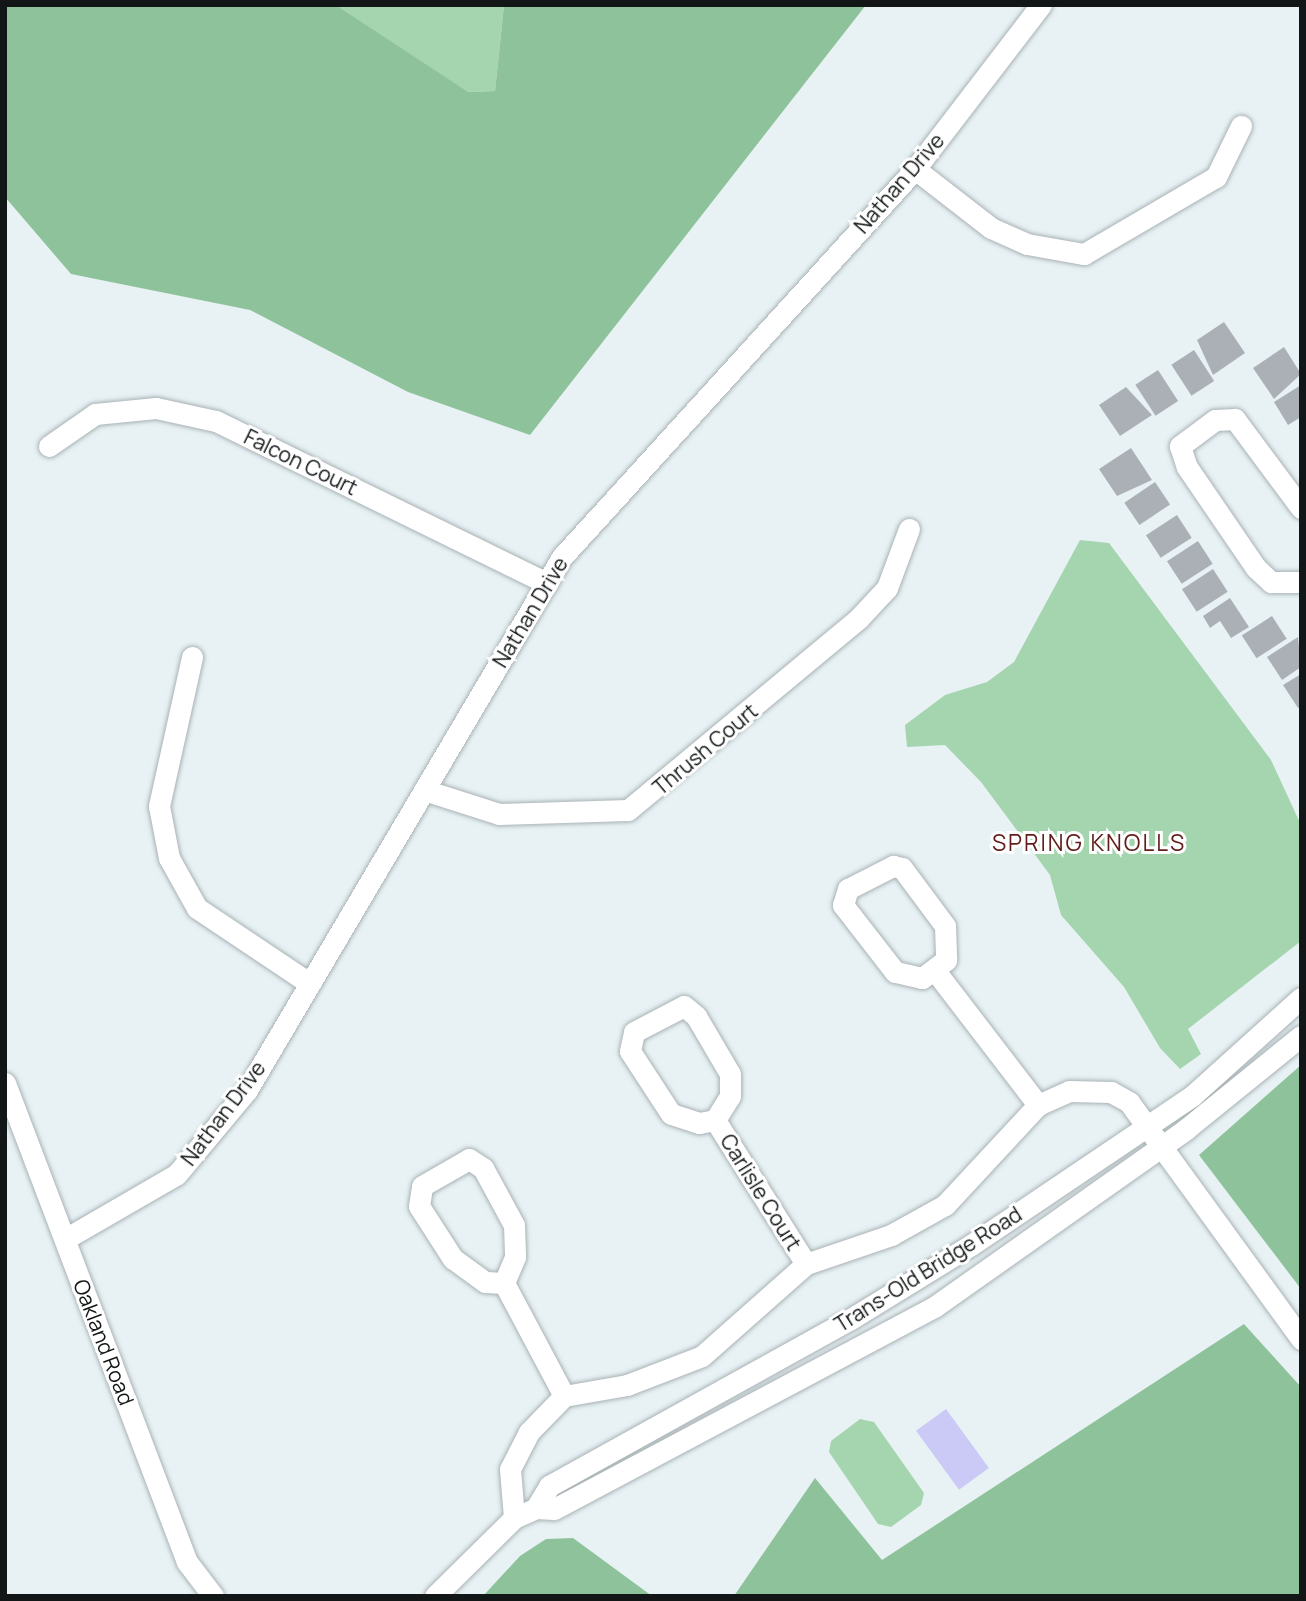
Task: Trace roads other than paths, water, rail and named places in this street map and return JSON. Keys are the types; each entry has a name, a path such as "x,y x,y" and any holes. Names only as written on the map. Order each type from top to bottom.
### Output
{"street":[{"name":"Nathan Drive","path":"65,1239 177,1174 247,1090 562,557 915,169 1041,5"},
{"path":"915,169 991,228 1027,244 1084,254 1216,177 1241,127"},
{"name":"Falcon Court","path":"49,446 95,414 156,408 216,421 547,583"},
{"path":"1301,508 1235,419 1215,420 1180,446 1187,467 1256,568 1271,582 1301,582"},
{"name":"Thrush Court","path":"424,790 499,814 628,810 859,618 887,588 909,529"},
{"path":"192,657 159,806 169,858 197,908 309,983"},
{"path":"879,868 902,869 945,926 950,943 936,972 922,978 895,972 843,905 848,888 879,868"},
{"path":"936,972 1038,1105"},
{"name":"Trans-Old Bridge Road","path":"536,1508 549,1486 849,1320 971,1245 1192,1096 1301,998"},
{"name":"Carlisle Court","path":"673,1008 690,1009 733,1084 715,1120 699,1123 671,1114 630,1051 634,1032 673,1008"},
{"name":"Trans-Old Bridge Road","path":"435,1596 514,1518 536,1508 554,1509 934,1307 1160,1146 1301,1036"},
{"name":"Oakland Road","path":"5,1083 187,1562 213,1596"},
{"name":"Carlisle Court","path":"564,1395 627,1385 702,1356 806,1264 891,1235 946,1205 1038,1105 1069,1091 1111,1092 1129,1102 1301,1339"},
{"name":"Carlisle Court","path":"715,1120 806,1264"},
{"path":"469,1158 483,1168 514,1225 515,1257 504,1283 485,1282 453,1259 419,1206 422,1186 469,1158"},
{"path":"504,1283 564,1395 529,1432 510,1469 514,1518"}],"water":[{"path":"946,1409 989,1468 959,1490 916,1431"}],"district":[{"name":"SPRING KNOLLS","path":"1089,842"}]}
